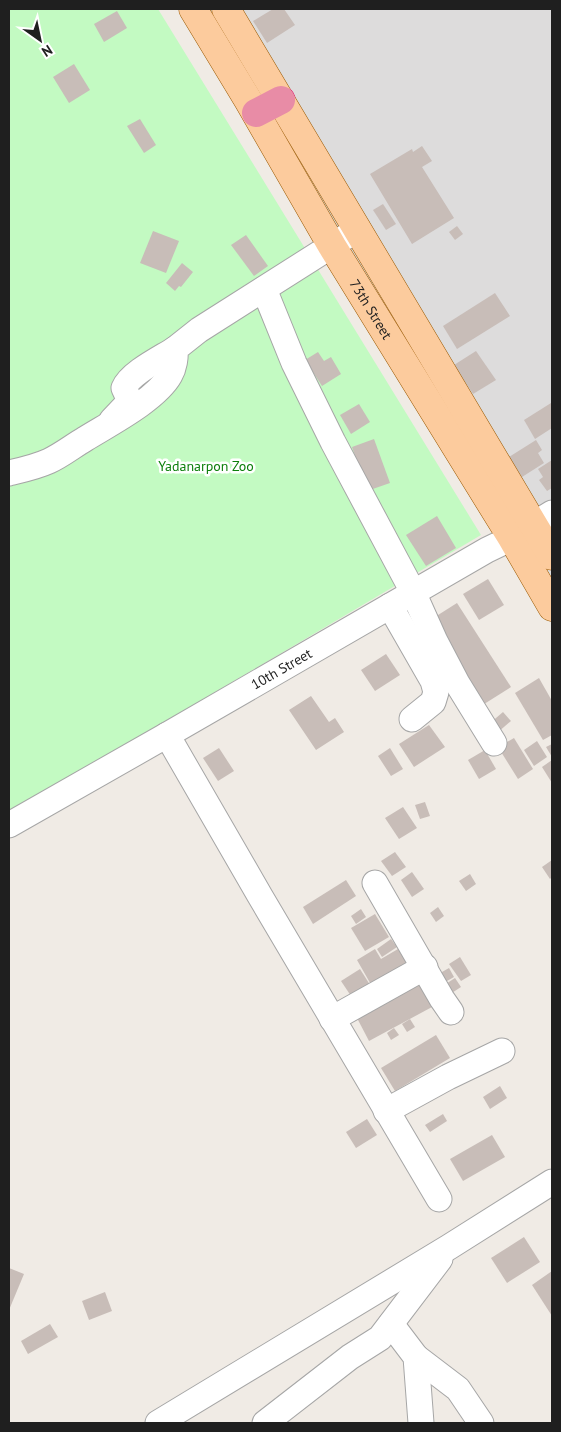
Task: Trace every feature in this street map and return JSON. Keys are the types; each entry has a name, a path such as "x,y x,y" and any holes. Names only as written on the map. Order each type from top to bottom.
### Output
{"highway":[{"path":"256,113 281,100"}],"main road":[{"name":"73th Street","path":"193,9 256,113 332,246 533,525 552,607"},
{"name":"73th Street","path":"226,9 552,556"}],"street":[{"path":"9,474 35,467 51,460 106,427 156,391 170,375 175,358 175,349 199,330 358,229"},
{"path":"264,289 294,363 333,442 413,592 457,684 494,743"},
{"name":"10th Street","path":"9,824 533,525"},
{"path":"390,606 434,681 436,692 433,702 412,719"},
{"path":"167,735 439,1199"},
{"path":"374,883 451,1012"},
{"path":"332,1019 425,967"},
{"path":"386,1111 448,1077 502,1051"},
{"path":"158,1423 449,1247 552,1182"},
{"path":"266,1423 350,1357 380,1338 449,1247"},
{"path":"391,1324 416,1356 458,1389 481,1423"},
{"path":"416,1356 421,1423"}],"shaded area":[{"path":"194,9 552,9 552,592"}],"green space":[{"name":"Yadanarpon Zoo","path":"9,9 158,9 481,535 9,814"}],"building":[{"path":"273,9 284,9 295,25 267,43 253,21"},
{"path":"117,11 127,28 104,42 94,24"},
{"path":"74,64 90,90 69,103 53,77"},
{"path":"140,119 156,145 144,153 127,126"},
{"path":"422,146 432,161 422,167 454,218 412,244 370,174 412,149 413,152"},
{"path":"383,204 396,224 386,230 373,210"},
{"path":"457,226 463,234 455,240 449,232"},
{"path":"153,231 179,241 166,273 140,263"},
{"path":"246,235 268,266 254,276 231,245"},
{"path":"182,263 193,272 181,287 179,286 175,291 166,283"},
{"path":"495,293 510,316 457,349 443,326"},
{"path":"476,351 496,380 473,394 454,365"},
{"path":"318,352 324,361 331,357 341,374 322,386 305,360"},
{"path":"551,403 552,428 535,439 524,420"},
{"path":"359,404 370,422 351,434 340,415"},
{"path":"374,439 390,483 367,491 352,447"},
{"path":"536,440 542,450 538,453 544,463 522,477 509,457"},
{"path":"552,460 552,488 547,491 539,480 543,477 538,469"},
{"path":"437,516 456,548 426,566 406,535"},
{"path":"488,579 504,605 479,620 463,594"},
{"path":"457,603 511,687 481,706 427,622"},
{"path":"386,654 400,675 375,691 361,670"},
{"path":"539,678 552,701 552,735 543,740 515,693"},
{"path":"311,696 329,722 335,718 344,732 316,750 289,710"},
{"path":"503,712 511,721 497,733 489,724"},
{"path":"429,725 445,747 414,767 399,744"},
{"path":"514,738 533,769 518,779 498,747"},
{"path":"537,741 547,757 534,766 524,750"},
{"path":"552,744 552,757 546,747"},
{"path":"219,748 234,771 218,781 203,758"},
{"path":"390,748 403,769 391,776 378,756"},
{"path":"485,750 496,769 479,779 468,760"},
{"path":"552,760 552,783 542,767"},
{"path":"425,802 430,816 420,819 415,805"},
{"path":"403,807 417,828 399,839 385,818"},
{"path":"395,852 406,867 392,876 381,861"},
{"path":"552,860 552,877 550,879 542,867"},
{"path":"412,872 424,889 412,897 401,880"},
{"path":"470,874 476,884 466,891 459,881"},
{"path":"346,880 356,896 313,924 303,907"},
{"path":"438,907 444,916 436,922 430,913"},
{"path":"361,909 366,917 356,924 351,916"},
{"path":"375,914 389,937 365,951 351,928"},
{"path":"391,939 397,947 382,957 377,949"},
{"path":"375,949 381,959 398,949 408,965 373,988 357,960"},
{"path":"460,957 471,975 461,981 449,964"},
{"path":"449,968 454,977 440,985 435,976"},
{"path":"360,969 372,988 353,999 341,981"},
{"path":"455,978 461,987 444,998 438,989"},
{"path":"419,984 432,1007 369,1041 357,1018"},
{"path":"410,1019 415,1027 407,1032 402,1024"},
{"path":"394,1028 399,1035 391,1040 387,1033"},
{"path":"436,1035 450,1058 395,1091 381,1068"},
{"path":"500,1086 507,1098 490,1109 483,1097"},
{"path":"443,1114 447,1121 430,1132 425,1125"},
{"path":"367,1119 377,1135 356,1148 346,1132"},
{"path":"492,1135 505,1157 463,1181 450,1159"},
{"path":"524,1237 540,1262 507,1283 491,1258"},
{"path":"9,1268 24,1274 9,1310"},
{"path":"552,1271 552,1316 532,1285"},
{"path":"105,1292 112,1311 89,1320 82,1301"},
{"path":"50,1324 58,1337 28,1354 21,1341"}]}
